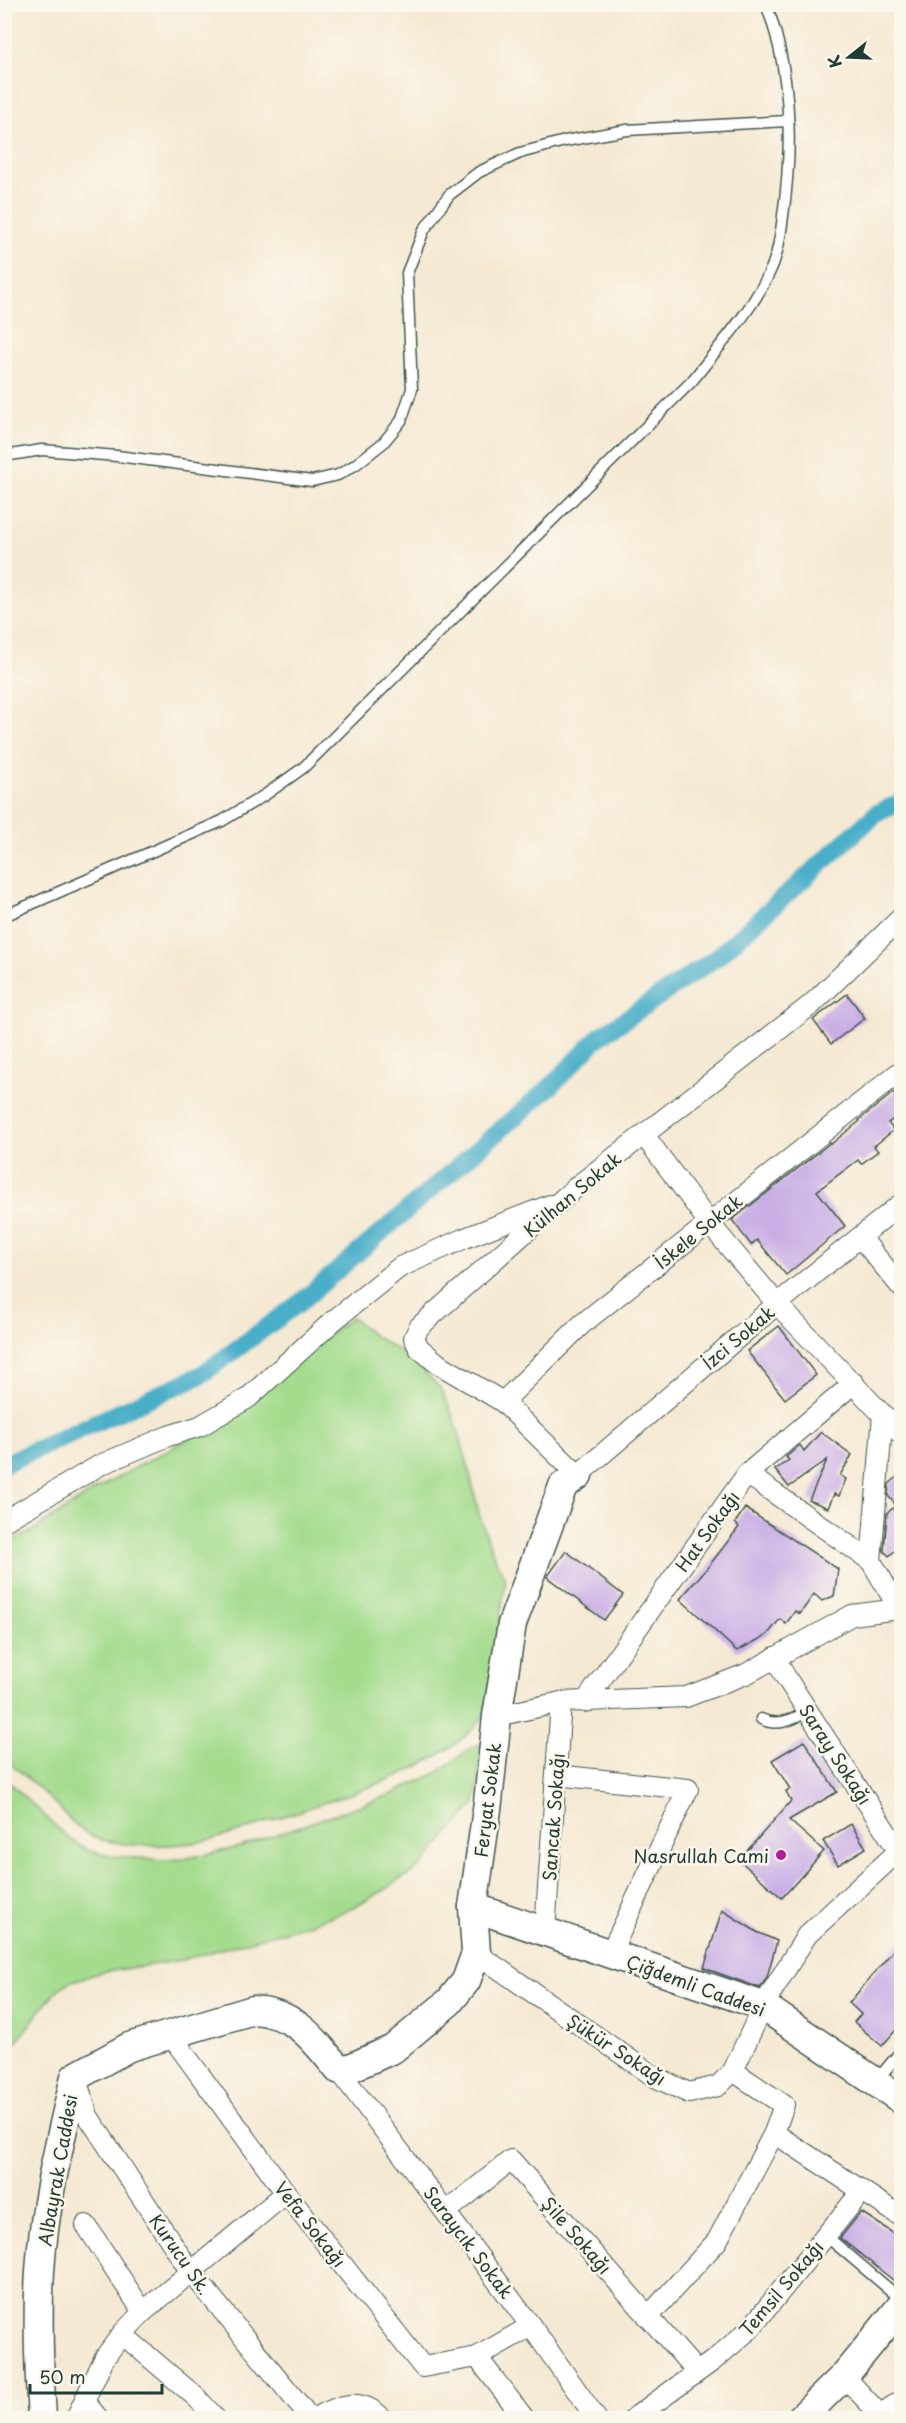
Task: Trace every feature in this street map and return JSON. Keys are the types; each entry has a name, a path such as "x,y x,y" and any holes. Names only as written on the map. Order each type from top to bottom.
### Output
{"street":[{"name":"Külhan Sokak","path":"578,1475 503,1402 437,1363 419,1348 414,1338 419,1327 561,1201 812,1004 902,917"},
{"name":"İskele Sokak","path":"503,1402 582,1324 902,1070"},
{"path":"644,1135 709,1223 777,1304 902,1435"},
{"path":"4,1521 100,1465 168,1436 200,1426 248,1398 333,1321 400,1267 465,1238 561,1201"},
{"name":"İzci Sokak","path":"578,1475 777,1304 902,1203"},
{"path":"861,1238 902,1288"},
{"name":"Hat Sokağı","path":"585,1701 747,1474 854,1383"},
{"path":"871,1561 883,1414"},
{"path":"497,1716 561,1702 686,1697 746,1674 852,1615 901,1610 871,1561 747,1474"},
{"name":"Feryat Sokak","path":"338,2069 350,2068 393,2049 449,2002 466,1981 476,1953 473,1907 497,1716 512,1624 563,1486 578,1475"},
{"name":"Saray Sokağı","path":"775,1657 808,1711 900,1849"},
{"name":"Sancak Sokağı","path":"545,1931 561,1702"},
{"path":"556,1775 688,1789 610,1954"},
{"name":"Şükür Sokağı","path":"476,1953 655,2077 689,2093 718,2086 733,2071 763,2006 807,1935 900,1849"},
{"name":"Çiğdemli Caddesi","path":"473,1907 763,2006 902,2100"},
{"name":"Albayrak Caddesi","path":"42,2418 40,2272 46,2210 75,2077 129,2046 253,2010 282,2015 305,2031 338,2069"},
{"name":"Vefa Sokağı","path":"170,2034 286,2193 423,2367 477,2357 531,2326"},
{"name":"Saraycık Sokak","path":"338,2069 531,2326 596,2418"},
{"path":"648,2317 717,2241 774,2133 784,2105 733,2071"},
{"name":"Kurucu Sk.","path":"75,2077 88,2116 191,2272 310,2418"},
{"path":"774,2133 902,2217"},
{"name":"Şile Sokağı","path":"446,2212 511,2160 697,2372"},
{"name":"Temsil Sokağı","path":"634,2418 697,2372 750,2329 862,2191"},
{"path":"98,2418 80,2410 105,2357 122,2334 142,2312 286,2193"},
{"path":"86,2225 142,2312"},
{"path":"801,2418 844,2376 902,2306"},
{"path":"122,2334 197,2398 215,2418"},
{"path":"477,2357 524,2418"},
{"path":"844,2376 882,2416 902,2400"},
{"path":"316,2418 349,2404 366,2406 382,2418"}],"lane":[{"path":"4,916 222,821 303,768 692,381 745,313 772,268 782,228 789,178 788,93 778,42 766,4"},
{"path":"4,456 42,450 117,456 312,481 338,475 383,443 401,421 412,389 407,273 424,230 449,195 471,177 479,171 520,153 565,141 616,132 788,121"},
{"path":"761,1719 772,1723 789,1721 808,1711"},
{"path":"875,2083 902,2050"},
{"path":"825,2235 902,2300"}],"green space":[{"path":"352,1317 374,1336 419,1366 440,1388 453,1415 479,1514 493,1554 506,1580 485,1714 469,1733 448,1749 398,1776 234,1833 210,1840 174,1845 134,1845 109,1842 86,1833 75,1825 38,1787 5,1760 5,1543 27,1534 95,1490 186,1440"},
{"path":"483,1744 475,1804 420,1867 383,1891 344,1912 293,1929 182,1960 99,1973 72,1981 60,1988 49,1999 5,2057 5,1778 69,1839 89,1851 111,1856 183,1859 240,1847 390,1795 437,1773 474,1746"}],"building":[{"path":"847,994 865,1018 831,1044 813,1020"},
{"path":"902,1086 902,1113 888,1123 894,1130 874,1146 878,1151 861,1164 858,1160 817,1191 845,1226 786,1275 757,1240 751,1245 732,1220"},
{"path":"779,1326 816,1375 785,1399 747,1351"},
{"path":"821,1432 852,1455 840,1475 846,1479 839,1496 834,1494 828,1508 809,1500 827,1460 789,1487 775,1470 789,1460 786,1457 800,1445 804,1451"},
{"path":"902,1473 902,1511 888,1496 889,1484"},
{"path":"745,1508 838,1569 834,1596 822,1601 814,1594 800,1614 795,1611 786,1624 780,1619 767,1635 737,1651 680,1599 739,1527 735,1523"},
{"path":"893,1508 902,1517 902,1544 889,1556 884,1551 887,1513"},
{"path":"566,1551 623,1595 604,1620 547,1577"},
{"path":"804,1741 837,1792 789,1820 824,1851 782,1898 739,1860 791,1801 786,1791 790,1789 772,1760"},
{"path":"851,1824 866,1848 838,1865 823,1841"},
{"path":"722,1910 757,1932 777,1941 767,1977 760,1988 704,1968"},
{"path":"902,1940 902,2023 882,2046 854,2022 861,2014 849,2003"},
{"path":"861,2212 902,2239 902,2287 840,2238"}],"waterway":[{"path":"4,1464 201,1375 302,1301 551,1086 599,1037 716,958 877,813 902,802"}],"place":[{"name":"Nasrullah Cami","path":"781,1855"}]}
